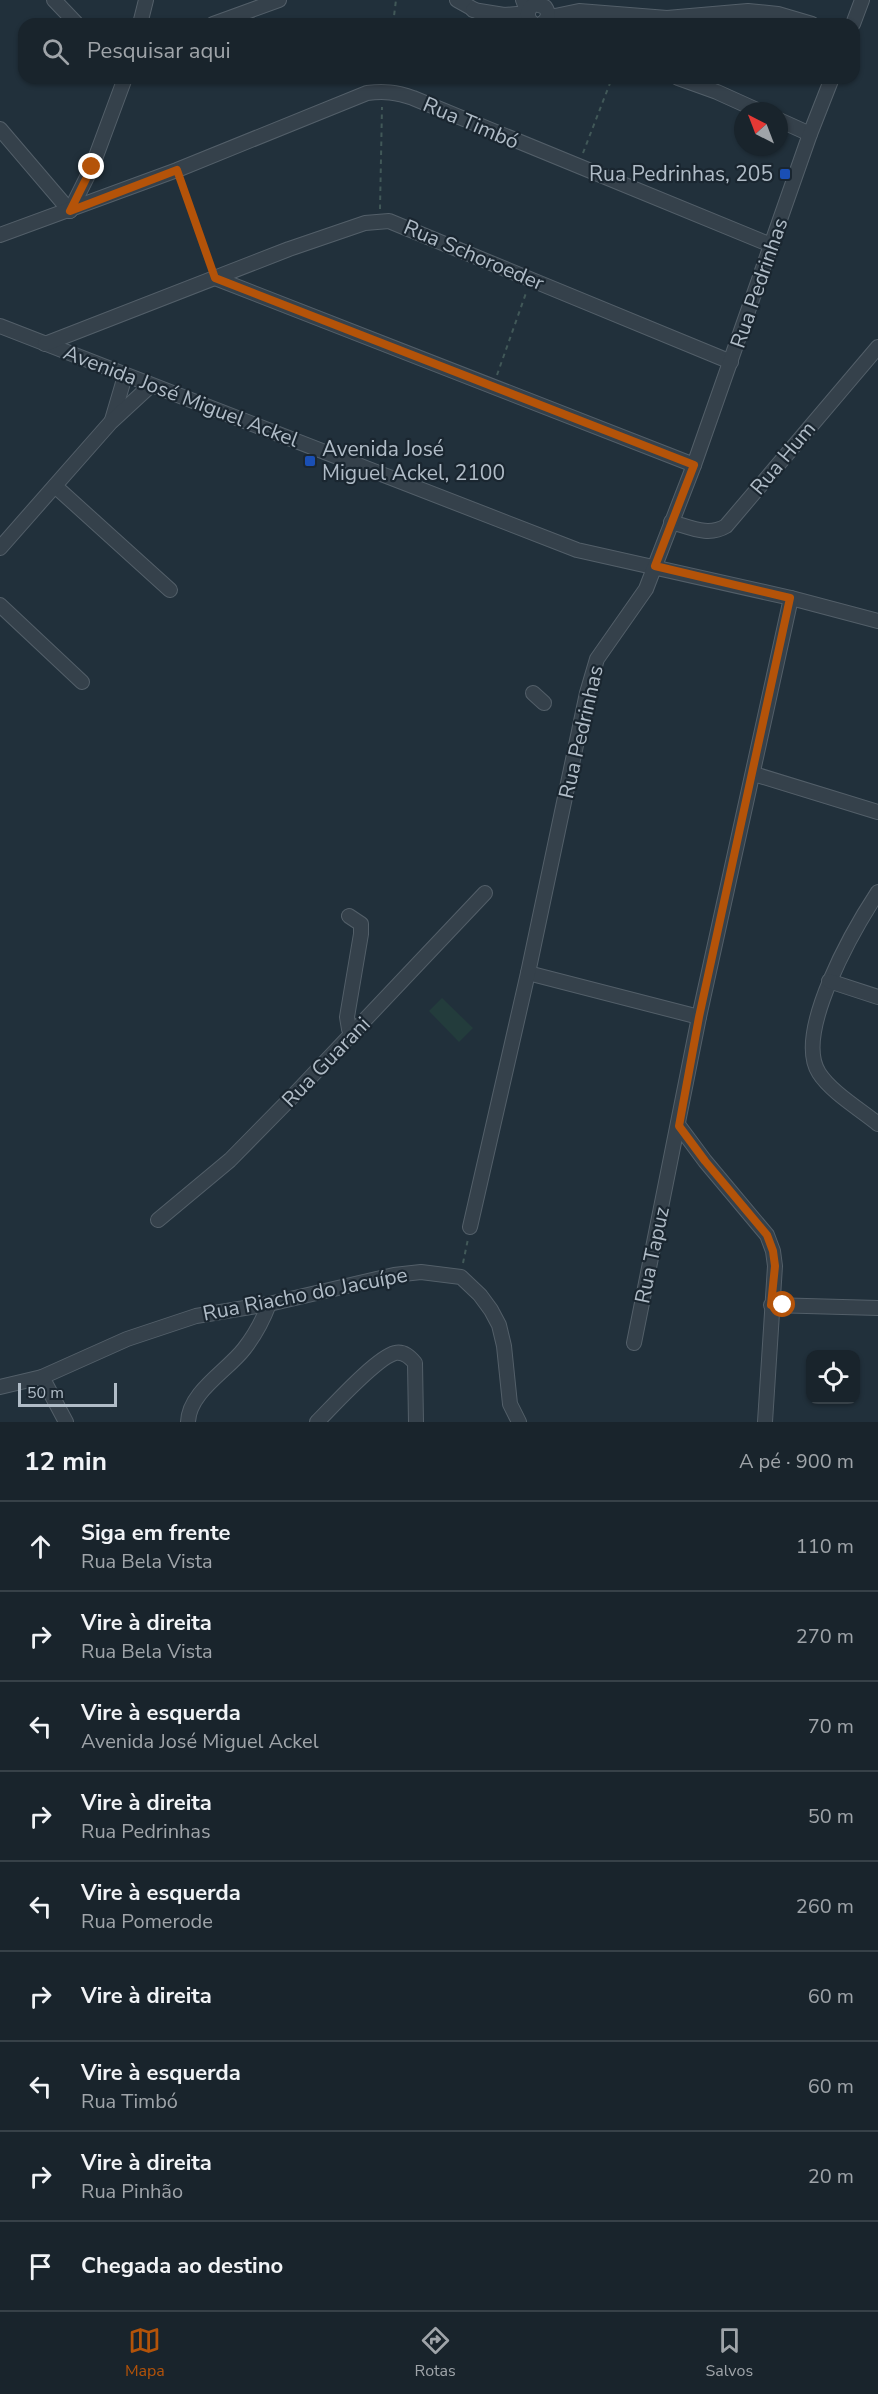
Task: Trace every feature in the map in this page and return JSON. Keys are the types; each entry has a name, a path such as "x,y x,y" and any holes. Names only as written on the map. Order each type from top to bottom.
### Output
{"street":[{"path":"54,0 71,18"},
{"path":"142,18 146,0"},
{"path":"230,18 279,0"},
{"path":"456,0 488,18"},
{"path":"855,18 862,0"},
{"path":"473,10 504,15 528,12 533,5 549,11 667,18 748,11 792,18"},
{"path":"0,129 70,211 92,167 123,84"},
{"path":"695,84 739,102"},
{"name":"Rua Pedrinhas","path":"470,1227 528,974 587,693 597,659 642,597 655,566 694,465 830,84"},
{"name":"Rua Timbó","path":"0,235 177,170 367,93 383,91 396,92 413,98 771,245"},
{"path":"788,124 810,134"},
{"name":"Rua Schoroeder","path":"45,344 290,249 365,223 380,221 400,224 731,362"},
{"path":"215,278 694,465"},
{"name":"Avenida José Miguel Ackel","path":"0,326 577,550 655,566 878,621"},
{"name":"Rua Hum","path":"671,522 705,532 716,532 726,526 878,347"},
{"path":"111,422 125,376"},
{"path":"0,548 111,422 150,386"},
{"path":"55,486 170,590"},
{"name":"Rua Tapuz","path":"634,1342 699,1017 754,774 790,598"},
{"path":"0,605 82,682"},
{"path":"533,693 544,703"},
{"path":"754,774 878,812"},
{"path":"878,892 856,926 829,981 813,1048 818,1072 826,1082 878,1124"},
{"name":"Rua Guarani","path":"158,1220 230,1160 352,1035 484,893"},
{"path":"349,916 361,924 362,934 347,1017 352,1035"},
{"path":"528,974 699,1017"},
{"path":"829,981 878,997"},
{"path":"679,1126 767,1235 773,1251 775,1266 765,1422"},
{"path":"670,1168 675,1160 683,1155 705,1161"},
{"name":"Rua Riacho do Jacuípe","path":"0,1387 42,1377 127,1339 196,1316 269,1304 394,1275 421,1272 461,1278"},
{"path":"461,1278 480,1295 499,1325 504,1346 510,1404 519,1422"},
{"path":"188,1422 190,1409 200,1394 243,1351 256,1332 269,1304"},
{"path":"771,1305 878,1308"},
{"path":"317,1422 380,1362 396,1353 407,1355 415,1363 416,1422"},
{"path":"42,1377 66,1422"}],"path":[{"path":"394,18 396,0"},
{"path":"578,167 610,84"},
{"path":"380,221 383,91"},
{"path":"177,170 215,278"},
{"path":"493,386 532,279"},
{"path":"461,1278 470,1227"}],"green space":[{"path":"442,998 473,1028 459,1042 429,1011"}],"place":[{"name":"Rua Pedrinhas, 205","path":"785,174"},
{"name":"Avenida José Miguel Ackel, 2100","path":"310,461"}],"route":[{"path":"92,167 70,211 177,170 215,278 694,465 655,566 790,598 754,774 699,1017 679,1126 767,1235 773,1251 775,1266 771,1305 783,1305"}]}
